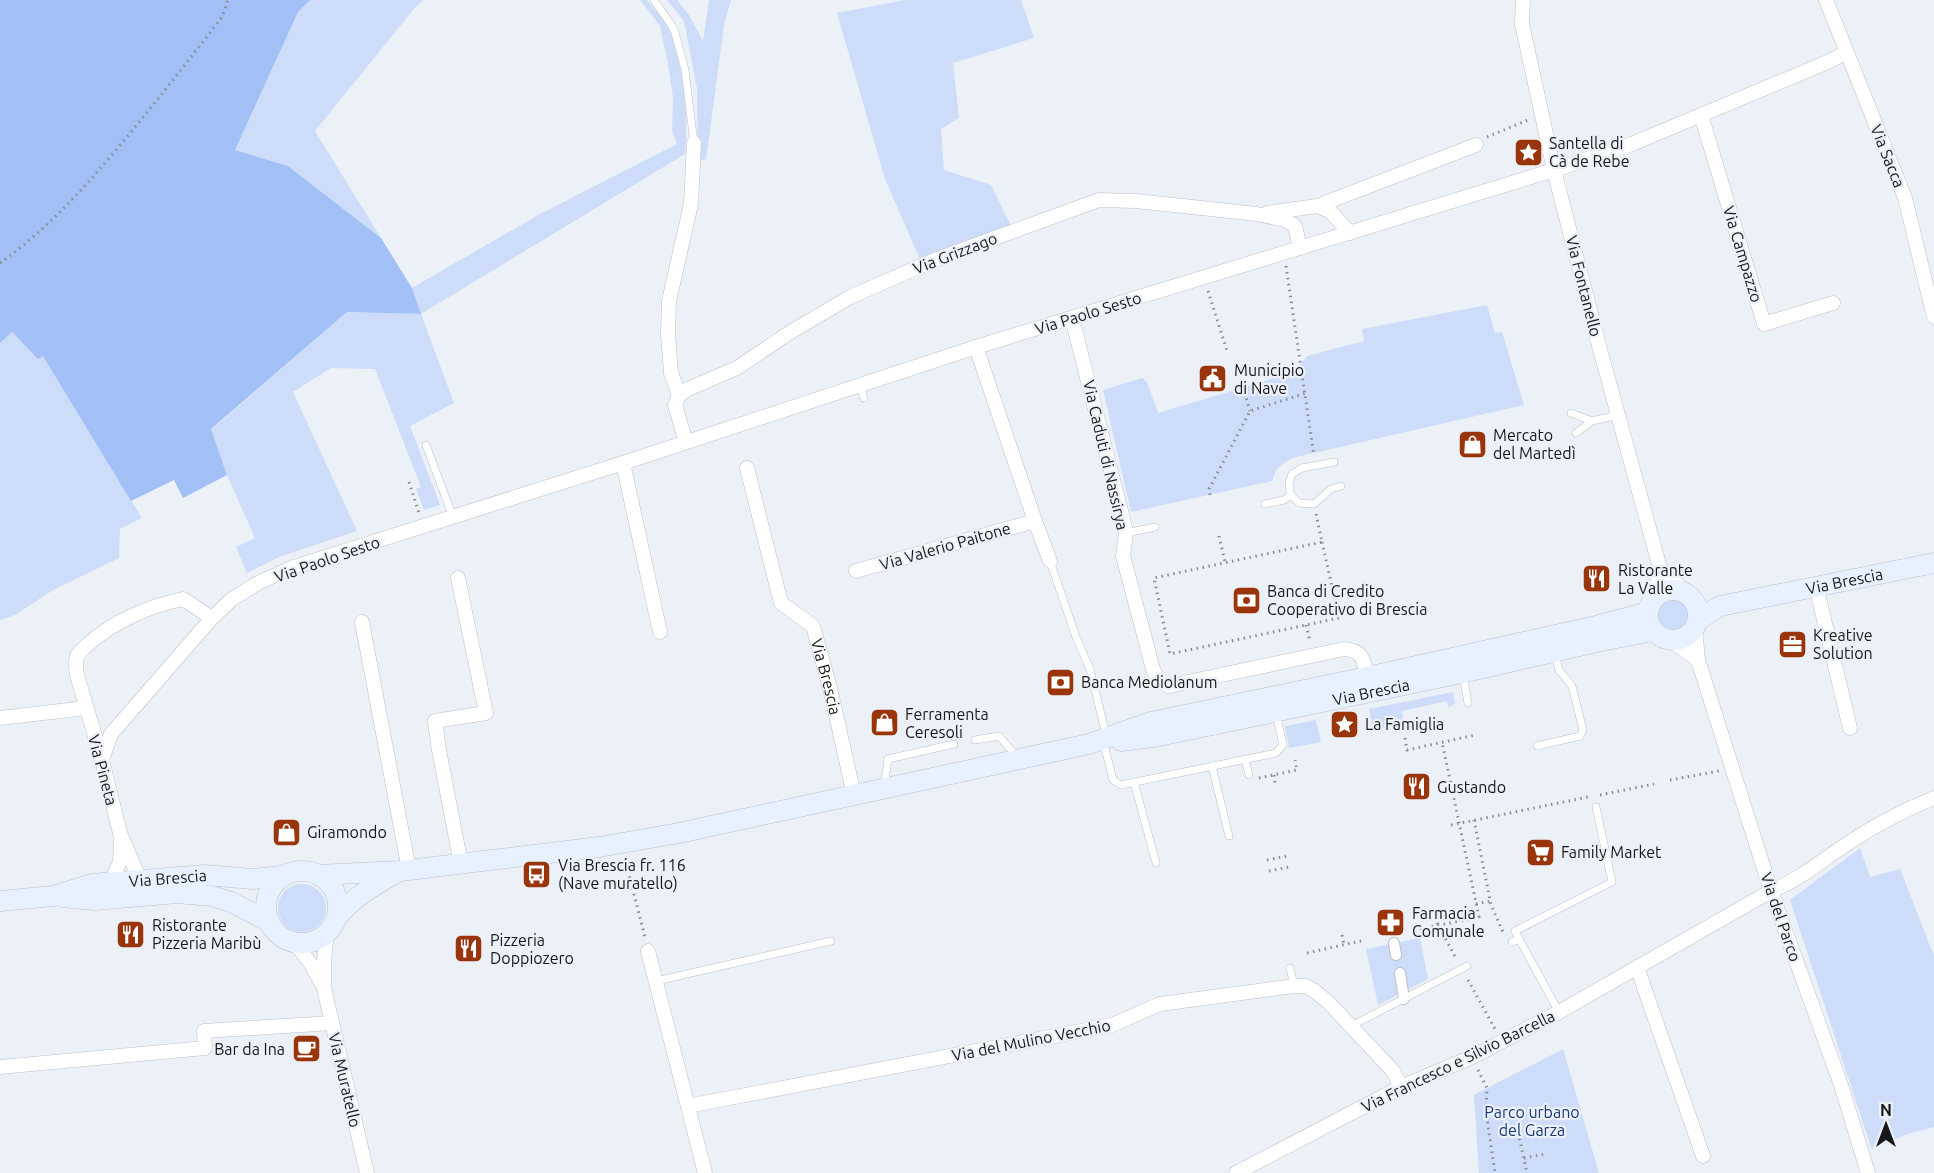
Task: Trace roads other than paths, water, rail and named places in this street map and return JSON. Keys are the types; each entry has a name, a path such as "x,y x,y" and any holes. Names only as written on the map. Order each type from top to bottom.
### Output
{"main road":[{"name":"Via Brescia","path":"1100,742 1151,722 1596,626 1656,620 1684,638 1697,624 1720,606 1934,563"},
{"name":"Via Brescia","path":"1656,620 1664,591 1669,590 1720,606"},
{"path":"1689,596 1699,612 1697,624"},
{"name":"Via Brescia","path":"53,896 92,884 111,882 206,875 253,879 282,876 300,871 318,875 405,870 542,855 621,843 679,833 1100,742 1154,737 1462,673 1601,641 1656,620"},
{"name":"Via Brescia","path":"0,901 53,896 95,900 177,893 213,896 231,902 268,921 278,935 294,942 312,942 332,925 349,903 363,892 405,870"},
{"path":"318,875 327,881 337,898 332,925"},
{"path":"268,921 266,901 275,883 282,876"}],"street":[{"name":"Via Fontanello","path":"1523,0 1522,24 1554,170 1660,568 1656,620"},
{"name":"Via Sacca","path":"1826,0 1905,198 1934,317"},
{"path":"1554,170 1632,144 1847,52"},
{"name":"Via Campazzo","path":"1701,115 1764,324 1833,303"},
{"path":"686,442 675,405 679,395 671,373 668,334 669,301 691,204 694,143"},
{"name":"Via Grizzago","path":"1257,214 1317,206 1476,145"},
{"name":"Via Paolo Sesto","path":"102,760 111,734 212,618 232,599 258,583 291,568 686,442 862,392 976,347 1554,170"},
{"name":"Via Grizzago","path":"679,395 737,368 789,333 850,297 937,259 1099,200 1136,201 1257,214 1285,220 1294,226 1300,248"},
{"path":"1317,206 1330,211 1350,232"},
{"name":"Via Caduti di Nassirya","path":"1072,318 1126,533 1124,556 1153,669 1158,680 1169,686 1344,649 1353,650 1363,659 1367,677"},
{"name":"Via Valerio Paitone","path":"976,347 982,380 1050,561"},
{"path":"623,463 660,632"},
{"name":"Via Brescia","path":"747,468 781,603 813,626 830,688 854,795"},
{"name":"Via Valerio Paitone","path":"856,571 1035,521"},
{"path":"1660,568 1689,596"},
{"path":"458,578 486,713 435,721 461,864"},
{"path":"1816,586 1850,728"},
{"name":"Via Pineta","path":"111,882 120,862 122,849 120,833 75,665 77,655 94,639 128,618 169,602 183,599 212,618"},
{"path":"1656,620 1698,660"},
{"path":"362,622 405,870"},
{"path":"1697,624 1698,660"},
{"name":"Via del Parco","path":"1698,660 1771,891 1841,1085 1868,1173"},
{"path":"0,718 86,708"},
{"name":"Via Francesco e Silvio Barcella","path":"1236,1173 1401,1087 1472,1057 1559,1012 1771,891 1791,883 1893,815 1934,798"},
{"name":"Via Pineta","path":"120,833 140,880"},
{"name":"Via Muratello","path":"332,925 324,960 324,988 367,1173"},
{"name":"Via Muratello","path":"294,942 311,964 324,988"},
{"path":"1394,943 1396,955"},
{"path":"648,951 705,1173"},
{"path":"1638,967 1703,1156"},
{"path":"1400,973 1404,999"},
{"name":"Via del Mulino Vecchio","path":"688,1106 1112,1025 1160,1004 1294,986 1306,986 1316,992 1393,1071 1401,1087"},
{"path":"0,1067 205,1048 204,1032 332,1023"}],"lane":[{"path":"654,0 674,28 685,70 694,143"},
{"path":"1570,413 1592,421"},
{"path":"1576,433 1592,421 1618,415"},
{"path":"426,445 453,517"},
{"path":"1334,462 1302,468 1292,474 1289,483 1291,495 1299,503 1314,504 1331,489 1341,486"},
{"path":"1265,504 1284,500 1291,495"},
{"path":"1126,533 1155,527"},
{"path":"1050,561 1090,669 1100,742 1113,780 1121,785 1276,753 1283,745 1276,711"},
{"path":"1538,746 1580,736 1583,730 1572,686 1559,670 1554,652"},
{"path":"1462,673 1468,703"},
{"path":"975,740 999,736 1020,760"},
{"path":"883,789 888,759 954,744"},
{"path":"1245,759 1249,778"},
{"path":"1212,766 1229,836"},
{"path":"1134,782 1156,863"},
{"path":"1559,1012 1537,980 1516,940 1515,931 1612,882 1596,807"},
{"path":"657,981 831,941"},
{"path":"1290,968 1294,986"},
{"path":"1351,1026 1466,969"}],"place":[{"name":"Santella di Cà de Rebe","path":"1528,152"},
{"name":"Municipio di Nave","path":"1213,379"},
{"name":"Mercato del Martedì","path":"1472,444"},
{"name":"Ristorante La Valle","path":"1597,579"},
{"name":"Banca di Credito Cooperativo di Brescia","path":"1246,600"},
{"name":"Kreative Solution","path":"1792,644"},
{"name":"Banca Mediolanum","path":"1060,682"},
{"name":"Ferramenta Ceresoli","path":"884,723"},
{"name":"La Famiglia","path":"1344,724"},
{"name":"Gustando","path":"1416,787"},
{"name":"Giramondo","path":"286,832"},
{"name":"Family Market","path":"1540,852"},
{"name":"Via Brescia fr. 116 (Nave muratello)","path":"537,874"},
{"name":"Farmacia Comunale","path":"1391,922"},
{"name":"Ristorante Pizzeria Maribù","path":"131,934"},
{"name":"Pizzeria Doppiozero","path":"469,949"},
{"name":"Bar da Ina","path":"306,1049"}],"park label":[{"name":"Parco urbano del Garza","path":"1532,1121"}]}
